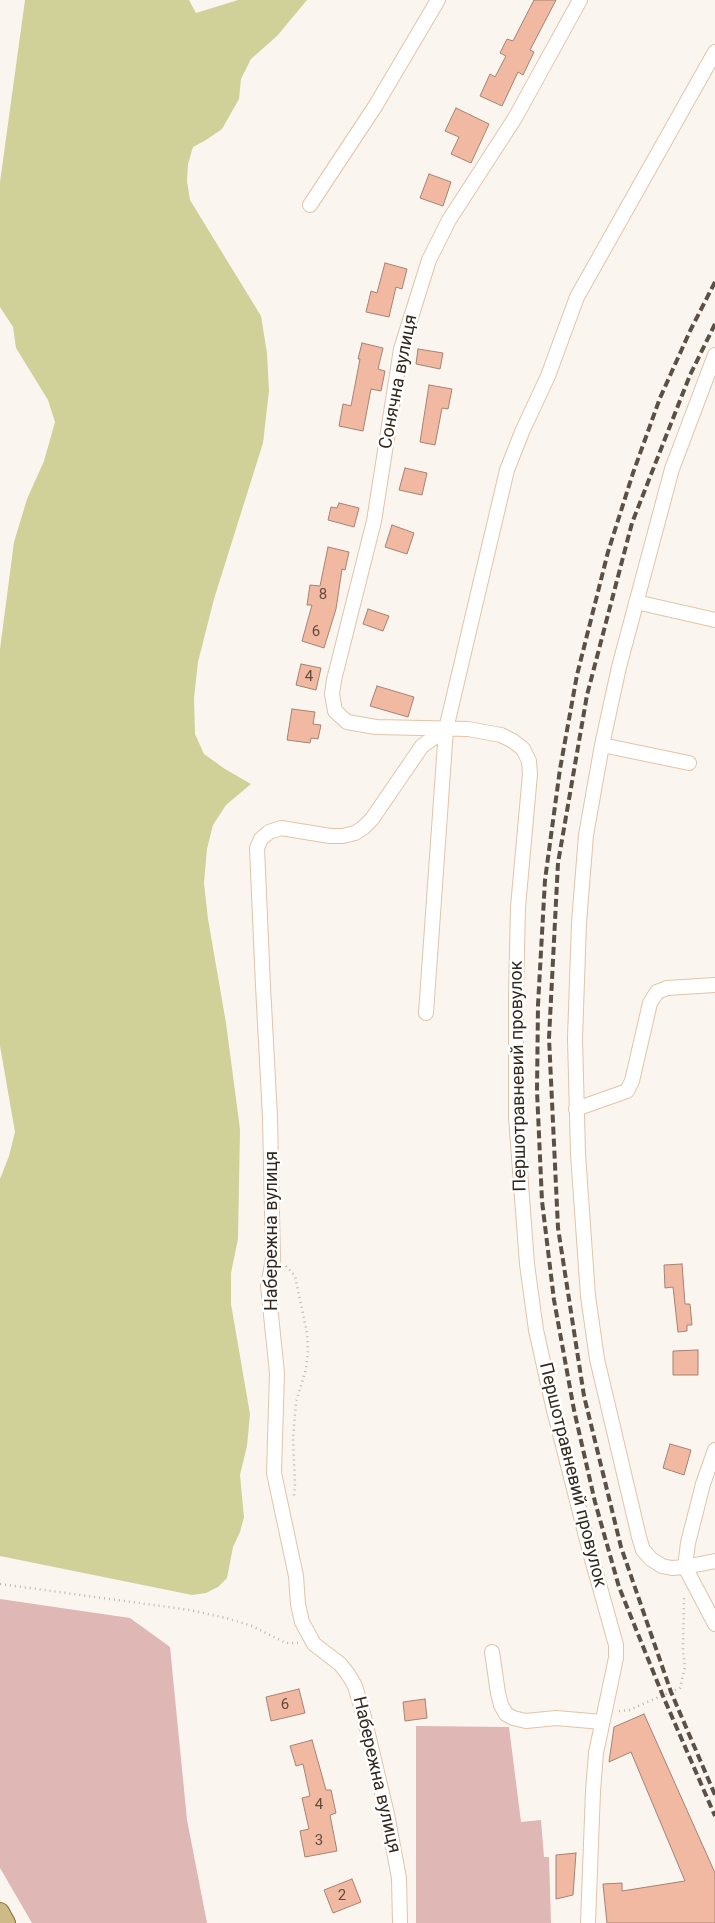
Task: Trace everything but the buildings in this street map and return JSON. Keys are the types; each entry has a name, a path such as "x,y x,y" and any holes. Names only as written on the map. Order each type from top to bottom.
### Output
{"main road":[{"path":"0,1912 6,1923"}],"street":[{"path":"310,205 376,105 438,0"},
{"name":"Сонячна вулиця","path":"446,729 376,727 355,724 340,717 334,711 332,694 334,680 374,521 401,349 429,260 448,220 514,118 580,0"},
{"path":"426,1013 446,729 507,470 548,376 577,297 715,52"},
{"path":"715,355 672,469 618,667 602,744 586,835 579,923 575,1038 576,1108 582,1233 588,1296 597,1359 643,1550 651,1559 662,1566 672,1568 715,1561"},
{"path":"636,602 715,620"},
{"name":"Першотравневий провулок","path":"446,729 468,729 501,735 523,749 529,761 530,774 518,907 516,994 516,1117 527,1264 536,1330 590,1552 616,1645 615,1671 596,1753 588,1923"},
{"name":"Набережна вулиця","path":"400,1923 399,1878 387,1814 355,1686 340,1664 314,1644 302,1622 298,1604 296,1576 274,1473 277,1373 268,1286 269,1272 273,1259 270,1117 257,848 265,835 281,828 330,836 343,836 355,833 363,828 422,746 446,729"},
{"path":"602,744 688,763"},
{"path":"576,1108 627,1091 632,1081 650,1003 657,992 667,988 715,985"},
{"path":"713,1615 685,1567 688,1544 703,1484 715,1450"},
{"path":"492,1652 500,1705 506,1714 526,1721 604,1717"}],"path":[{"path":"273,1259 290,1269 295,1276 307,1333 306,1369 296,1402 293,1438 295,1485 293,1501"},
{"path":"0,1584 190,1610 252,1626 286,1643 314,1644"},
{"path":"604,1717 628,1710 680,1688 685,1667 683,1651 684,1595"}],"shaded area":[{"path":"25,0 189,0 196,13 238,0 307,0 277,36 251,59 241,79 239,99 222,129 193,147 188,164 187,181 190,200 261,316 267,353 269,391 263,443 214,599 198,662 194,698 195,734 204,754 251,784 226,805 213,825 207,849 204,883 240,1129 238,1239 231,1273 231,1304 250,1414 247,1446 240,1475 244,1517 233,1547 227,1578 218,1587 206,1593 192,1595 0,1556 0,1179 9,1156 15,1132 0,1046 0,649 14,542 27,499 44,461 55,422 48,400 16,348 13,327 0,307 0,182"},
{"path":"0,1599 130,1618 170,1647 187,1820 207,1923 32,1923 0,1868"},
{"path":"416,1726 509,1727 521,1822 541,1820 544,1857 549,1857 551,1923 416,1923"}],"railway":[{"path":"715,282 690,331 660,398 633,473 608,552 577,675 560,769 545,880 538,1005 537,1091 542,1201 554,1300 574,1410 595,1502 619,1587 663,1696 715,1816"},
{"path":"715,324 690,375 632,523 587,695 558,863 549,1038 558,1228 584,1396 621,1547 671,1692 715,1795"}]}
